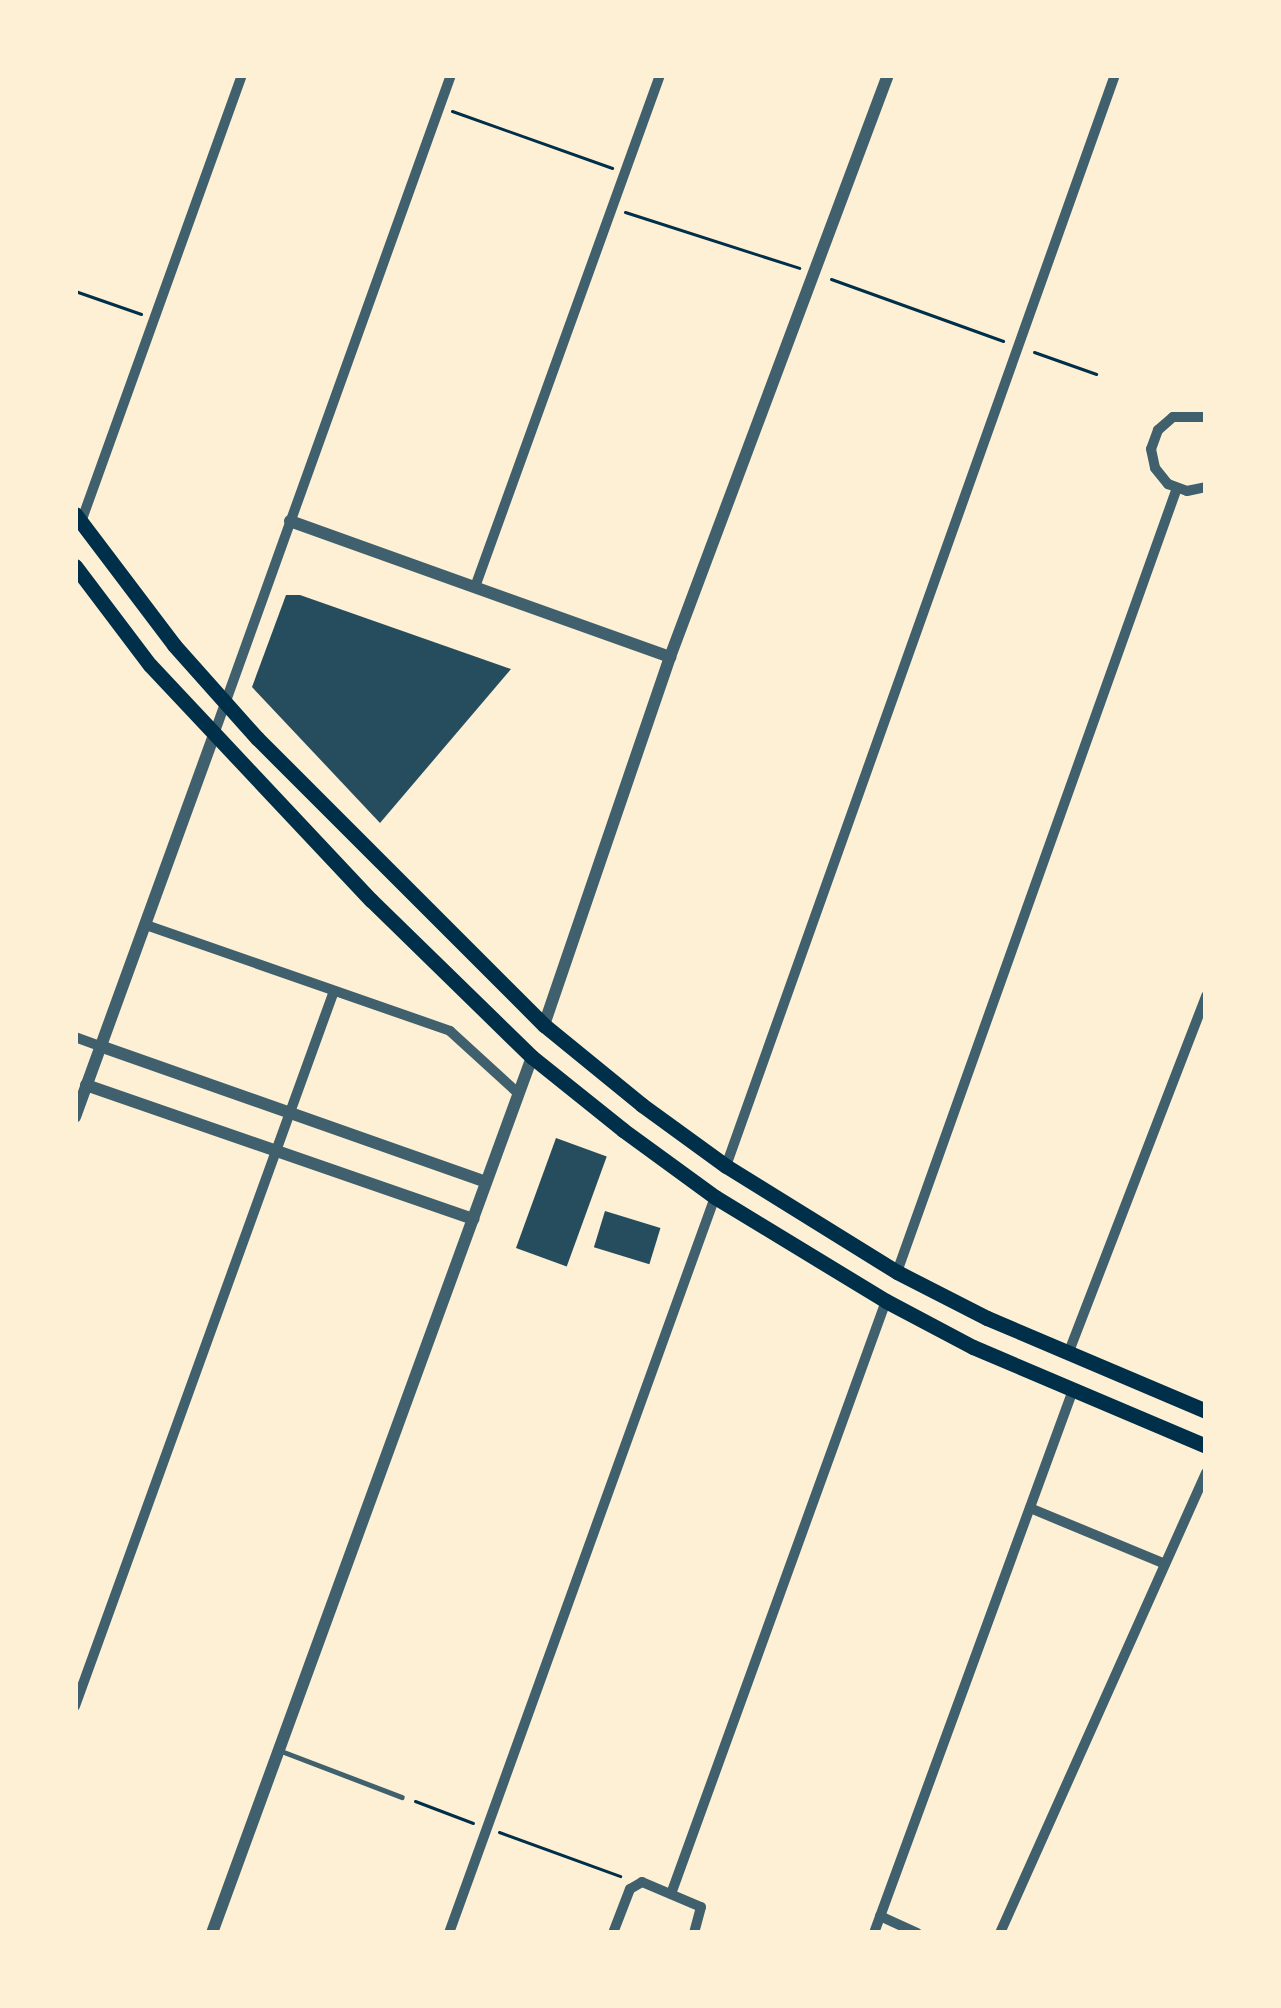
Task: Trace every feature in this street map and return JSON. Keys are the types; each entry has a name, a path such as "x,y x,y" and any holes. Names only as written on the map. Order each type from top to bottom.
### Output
{"main road":[{"path":"78,518 225,704 544,1025 726,1166 897,1272 1068,1354 1206,1412"},
{"path":"75,566 213,736 532,1057 715,1197 886,1301 973,1347 1206,1446"},
{"path":"532,1057 544,1025"},
{"path":"886,1301 897,1272"}],"street":[{"path":"78,518 242,75"},
{"path":"75,1118 81,1083 146,925 451,75"},
{"path":"475,587 660,75"},
{"path":"544,1025 670,657 888,75"},
{"path":"726,1166 1115,75"},
{"path":"1205,413 1173,417 1154,439 1155,469 1177,488 1206,487"},
{"path":"897,1272 1177,488"},
{"path":"290,520 670,657"},
{"path":"146,925 450,1031 519,1094"},
{"path":"75,1706 334,991"},
{"path":"1068,1354 1206,996"},
{"path":"75,1037 486,1182"},
{"path":"212,1933 532,1057"},
{"path":"81,1083 473,1219"},
{"path":"449,1933 715,1197"},
{"path":"671,1894 886,1301"},
{"path":"874,1933 1073,1390"},
{"path":"1000,1933 1206,1473"},
{"path":"1030,1508 1165,1564"},
{"path":"614,1933 636,1882 701,1907 694,1933"},
{"path":"880,1916 917,1933"}],"lane":[{"path":"278,1750 402,1796"}],"path":[{"path":"440,106 625,173"},
{"path":"612,208 814,273 1096,374"},
{"path":"75,291 154,319"},
{"path":"402,1796 636,1882"}],"building":[{"path":"286,595 300,595 511,669 380,823 252,687"},
{"path":"556,1138 607,1156 567,1266 516,1248"},
{"path":"605,1211 660,1228 649,1264 594,1247"}]}
